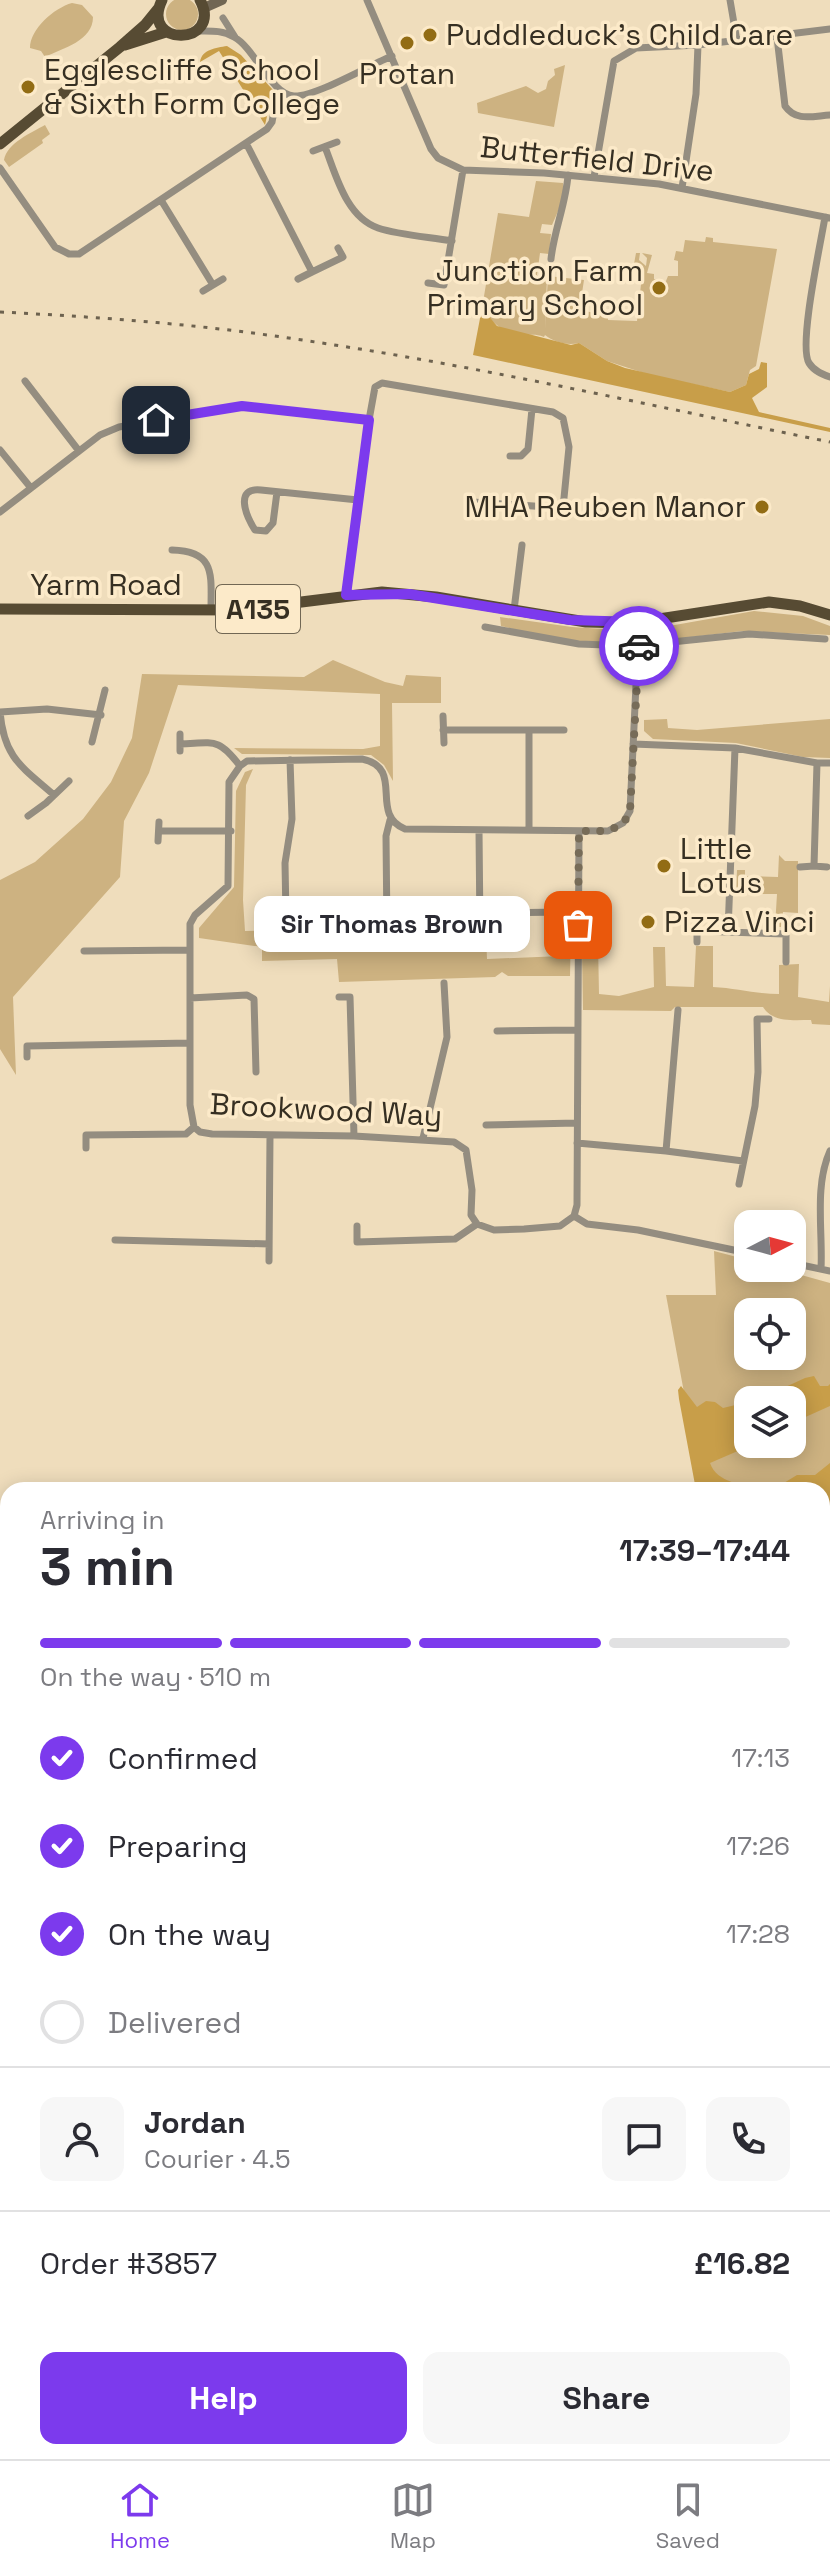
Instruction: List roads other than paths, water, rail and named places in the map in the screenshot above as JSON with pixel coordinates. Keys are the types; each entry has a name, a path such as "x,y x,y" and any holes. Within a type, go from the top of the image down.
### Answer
{"main road":[{"path":"160,2 159,22 166,32"},
{"path":"0,144 145,25 160,2"},
{"path":"120,47 166,32 182,37 197,31 203,8"},
{"name":"Yarm Road","path":"0,609 262,609 346,595 409,594 586,622 639,622 769,602 800,606 830,615"}],"street":[{"path":"218,30 203,8 222,0"},
{"name":"Butterfield Drive","path":"367,0 431,149 438,158 463,170 594,177 682,188 827,217"},
{"path":"730,0 737,41"},
{"path":"223,18 278,89 295,96 392,56"},
{"path":"594,177 614,61 636,48 698,45 830,29"},
{"path":"197,31 218,30 235,37"},
{"path":"777,37 785,106 791,115 830,115"},
{"path":"682,188 696,94 698,45"},
{"path":"0,168 4,182 55,247 69,254 79,254 270,126 278,89"},
{"path":"313,151 337,142"},
{"path":"246,143 312,272"},
{"path":"325,147 345,196 358,214 376,227 452,241"},
{"path":"428,283 444,285 463,170"},
{"path":"551,259 555,230 565,202 568,175"},
{"path":"161,200 213,285"},
{"path":"827,217 809,307 806,356 817,372 830,377"},
{"path":"543,228 555,230"},
{"path":"338,248 343,257"},
{"path":"298,279 352,254"},
{"path":"203,291 223,279"},
{"path":"25,381 79,451"},
{"path":"346,595 375,387 382,383 558,413 564,420 569,443 563,508 473,502"},
{"path":"0,512 114,428 232,406 369,420"},
{"path":"510,456 521,456 528,449 532,409"},
{"path":"0,450 31,488"},
{"path":"277,492 272,525 266,531 255,530 246,507 245,494 253,489 358,500"},
{"path":"514,610 522,545"},
{"path":"172,550 191,551 206,562 212,579 211,610"},
{"path":"86,1148 86,1135 186,1134 194,1127 191,1117 190,924 195,915 228,886 231,831 229,782 240,766 247,761 372,761 381,768 387,781 387,809 393,823 405,829 612,830 627,820 630,811 639,622"},
{"path":"485,627 496,625 579,644 639,647 749,634 825,639"},
{"path":"92,742 105,690"},
{"path":"54,795 26,770 7,746 0,712 47,709 101,715"},
{"path":"443,716 444,743"},
{"path":"443,730 564,730"},
{"path":"529,730 529,830"},
{"path":"180,734 180,747 214,743 225,746 240,766"},
{"path":"633,744 735,748 830,763"},
{"path":"728,932 735,748"},
{"path":"286,917 285,863 292,819 290,760"},
{"path":"814,866 817,763"},
{"path":"28,816 69,781"},
{"path":"158,841 159,822"},
{"path":"387,931 386,836 393,823"},
{"path":"479,830 480,932"},
{"path":"159,831 231,831"},
{"path":"357,1226 357,1242 455,1239 477,1224 494,1230 548,1227 560,1226 574,1216 577,1205 579,831"},
{"path":"800,867 827,867"},
{"path":"565,899 566,925"},
{"path":"480,913 565,912"},
{"path":"697,942 697,931 786,934 786,962"},
{"path":"99,941 99,951"},
{"path":"84,951 189,950"},
{"path":"423,1138 447,1037 444,983"},
{"path":"190,998 252,994 255,1002 251,1055 256,1072"},
{"path":"339,997 350,997 354,1136"},
{"path":"666,1151 678,1010"},
{"path":"739,1184 755,1106 757,1019 769,1019"},
{"path":"666,1021 677,1023"},
{"path":"497,1031 577,1030"},
{"path":"27,1057 27,1046 190,1043"},
{"path":"486,1125 577,1123"},
{"name":"Brookwood Way","path":"194,1127 200,1132 212,1134 423,1138 454,1142 466,1150 472,1190 471,1215 477,1224"},
{"path":"269,1261 270,1135"},
{"path":"577,1143 743,1161"},
{"path":"821,1269 825,1161 830,1151"},
{"path":"574,1216 587,1224 638,1230 734,1250"},
{"path":"125,1240 126,1229"},
{"path":"115,1240 269,1244"},
{"path":"806,1266 830,1271"}],"railway":[{"path":"0,312 185,325 362,349 830,442"}],"place":[{"name":"Puddleduck's Child Care","path":"430,35"},
{"name":"Protan","path":"407,43"},
{"name":"Egglescliffe School & Sixth Form College","path":"28,87"},
{"name":"Junction Farm Primary School","path":"659,288"},
{"name":"MHA Reuben Manor","path":"762,507"},
{"name":"Little Lotus","path":"664,866"},
{"name":"Pizza Vinci","path":"648,922"},
{"name":"Sir Thomas Brown","path":"578,925"}]}
